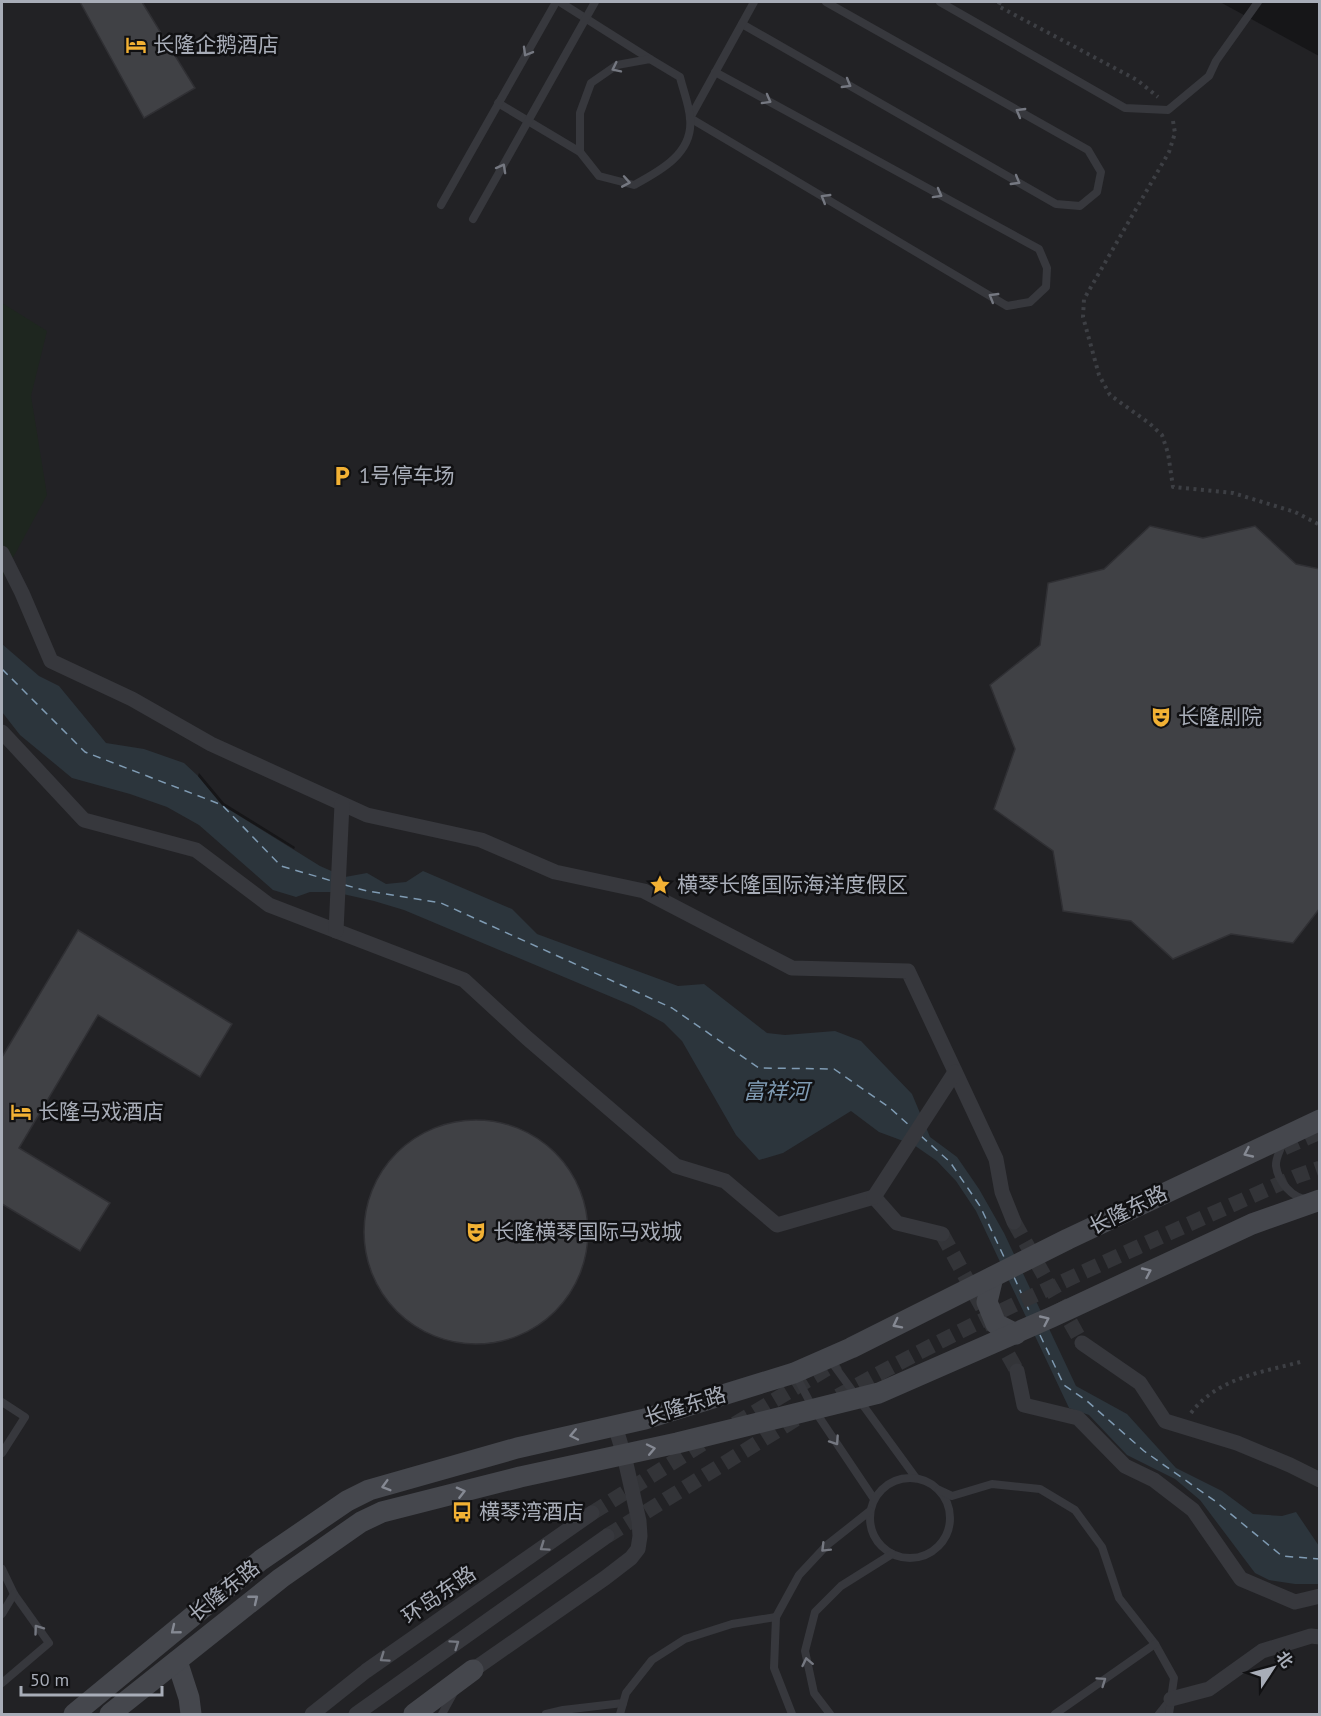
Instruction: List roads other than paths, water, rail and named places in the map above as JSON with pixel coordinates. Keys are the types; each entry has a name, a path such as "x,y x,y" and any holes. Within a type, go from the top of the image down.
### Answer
{"main road":[{"name":"长隆东路","path":"74,1714 261,1560 347,1501 369,1490 517,1448 615,1426 794,1373 1318,1120"},
{"name":"长隆东路","path":"110,1714 281,1578 362,1522 382,1512 520,1477 729,1431 879,1393 1016,1334 1252,1224 1320,1199"},
{"path":"993,1277 987,1302 996,1324 1016,1334"},
{"path":"177,1661 189,1698 191,1714"},
{"path":"414,1714 473,1670"}],"street":[{"path":"2,553 51,661 132,699 211,744 367,815 482,840 555,872 644,891 792,968 908,971 996,1158 1002,1192 1014,1221"},
{"path":"2,732 84,820 196,850 268,904 464,980 536,1046 676,1166 725,1181 777,1225 874,1197 955,1072"},
{"path":"336,931 342,804"},
{"path":"874,1197 897,1223 942,1234"},
{"path":"1082,1343 1140,1383 1165,1421 1237,1443 1320,1480"},
{"path":"1017,1371 1024,1405 1078,1418 1125,1466 1154,1480 1186,1504 1193,1510 1241,1579 1296,1602 1320,1596"},
{"path":"473,1670 631,1558 638,1549 639,1521 615,1426"},
{"name":"环岛东路","path":"312,1714 366,1671 592,1513"},
{"path":"356,1714 607,1536"},
{"path":"1170,1707 1209,1689 1262,1651 1311,1636 1320,1637"}],"lane":[{"path":"441,205 498,103 558,2 680,77 690,118 689,140 664,169 634,185 599,176 580,152 498,103"},
{"path":"473,219 595,2"},
{"path":"690,118 754,2"},
{"path":"742,24 1056,204 1080,206 1097,192 1101,172 1088,150 826,2"},
{"path":"940,2 1125,108 1168,110 1209,76 1216,61 1258,2"},
{"path":"580,152 580,114 591,83 617,65 650,59"},
{"path":"690,118 1007,306 1030,302 1046,287 1047,268 1039,249 716,72"},
{"path":"1318,1120 1283,1142 1276,1165 1284,1187 1303,1199 1320,1199"},
{"path":"829,1358 915,1478"},
{"path":"794,1373 813,1408 874,1499"},
{"path":"2,1402 25,1417 2,1453"},
{"path":"939,1490 947,1502 950,1516 949,1529 942,1542 932,1551 919,1557 905,1558 892,1554 882,1546 874,1536 870,1524 870,1511 881,1489 903,1478 915,1478 928,1482 952,1496 993,1484 1040,1489 1075,1510 1102,1547 1119,1598 1155,1644 1174,1678 1170,1707 1159,1714"},
{"path":"792,1714 774,1668 776,1617 799,1575 827,1545 870,1511"},
{"path":"830,1714 814,1692 805,1650 815,1612 841,1586 892,1554"},
{"path":"2,1569 15,1594 49,1643 2,1683"},
{"path":"2,1614 15,1594"},
{"path":"620,1714 626,1693 652,1660 685,1639 732,1624 776,1617"},
{"path":"1055,1714 1155,1644"},
{"path":"442,1714 455,1691 473,1670"},
{"path":"546,1714 623,1703"},
{"path":"563,1710 574,1714"}],"water":[{"name":"富祥河","path":"2,644 39,676 59,686 106,743 144,749 184,763 222,805 320,866 345,877 367,873 386,884 406,882 423,871 512,909 537,934 678,986 704,984 767,1033 785,1035 835,1031 861,1041 912,1094 930,1137 957,1157 979,1189 1004,1233 1076,1386 1127,1414 1176,1468 1222,1491 1253,1514 1282,1516 1296,1512 1319,1546 1319,1584 1295,1584 1269,1580 1255,1573 1200,1500 1175,1479 1127,1455 1089,1415 1069,1408 976,1211 956,1181 937,1161 914,1145 879,1132 851,1111 783,1153 759,1160 736,1135 682,1041 664,1023 633,1006 404,910 334,892 310,892 296,897 273,890 199,825 167,807 72,778 20,735 2,712"}],"tunnel":[{"path":"1284,1148 1320,1132"},
{"path":"838,1396 1007,1308 1297,1176 1320,1168"},
{"path":"1014,1222 1082,1343"},
{"path":"942,1234 1017,1371"},
{"path":"735,1424 838,1362"},
{"path":"607,1536 796,1419"},
{"path":"592,1513 707,1441"}],"place":[{"name":"长隆企鹅酒店","path":"136,45"},
{"name":"1号停车场","path":"342,476"},
{"name":"长隆剧院","path":"1161,717"},
{"name":"横琴长隆国际海洋度假区","path":"660,885"},
{"name":"长隆马戏酒店","path":"21,1112"},
{"name":"长隆横琴国际马戏城","path":"476,1232"},
{"name":"横琴湾酒店","path":"462,1512"}]}
